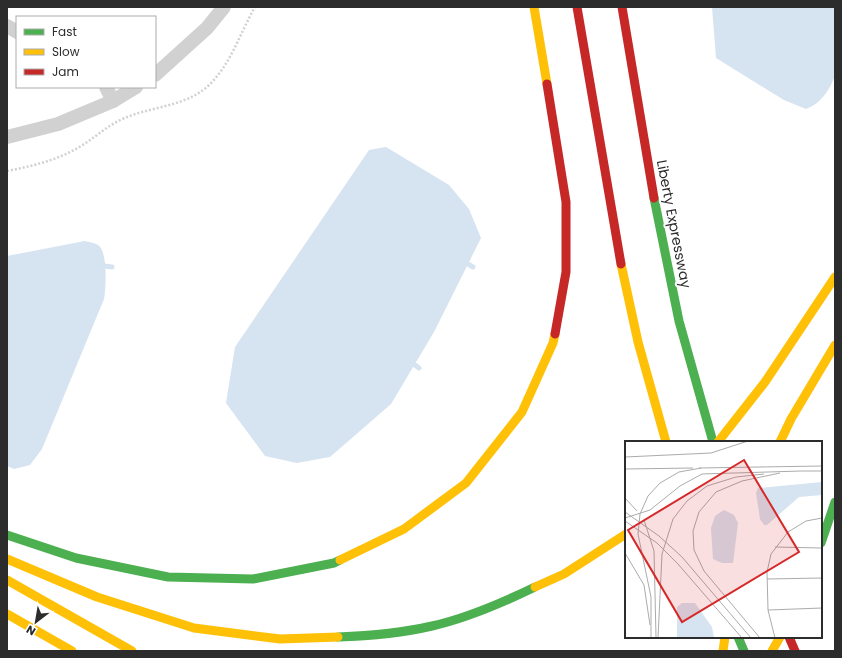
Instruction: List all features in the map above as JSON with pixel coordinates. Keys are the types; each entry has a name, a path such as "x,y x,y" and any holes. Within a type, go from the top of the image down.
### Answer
{"main road":[{"path":"7,535 76,558 168,577 254,579 334,563 404,529 466,483 522,412 554,343 566,272 566,202 534,7"},
{"path":"577,7 621,267 638,342 666,441"},
{"name":"Liberty Expressway","path":"622,7 658,222 679,321 713,441"},
{"path":"719,441 735,422 780,361 835,277"},
{"path":"780,441 791,419 835,345"},
{"path":"822,540 835,502"},
{"path":"7,559 97,597 194,628 280,639 366,636 432,626 498,604 564,574 625,535"},
{"path":"7,580 132,651"},
{"path":"7,614 72,651"},
{"path":"723,651 725,638"},
{"path":"738,638 744,651"},
{"path":"772,651 779,638"},
{"path":"788,638 795,651"}],"street":[{"path":"156,74 207,28 224,7"},
{"path":"7,26 16,31"},
{"path":"106,88 113,101"},
{"path":"7,137 58,124 113,101 134,88"}],"path":[{"path":"7,171 42,164 82,146 120,120 191,97 218,76 255,7"}],"water":[{"path":"712,7 835,7 835,73 827,92 816,104 806,109 784,100 716,58"},
{"path":"386,147 449,185 469,209 481,238 434,332 391,404 330,457 297,463 265,456 226,403 235,347 369,150"},
{"path":"85,241 98,245 103,254 106,279 104,299 42,449 30,465 14,469 7,466 7,256"}],"waterway":[{"path":"468,264 473,267"},
{"path":"104,266 112,267"},
{"path":"415,365 419,368"}],"traffic: fast":[{"path":"654,198 679,321 713,441"},
{"path":"822,540 835,502"},
{"path":"7,535 76,558 168,577 253,579 334,563 340,560"},
{"path":"338,637 397,632 445,623 485,610 535,587"},
{"path":"738,638 744,651"}],"traffic: slow":[{"path":"534,7 547,84"},
{"path":"621,264 638,342 666,441"},
{"path":"719,441 765,382 835,277"},
{"path":"340,560 404,529 466,483 522,412 553,343 555,334"},
{"path":"780,441 791,419 835,345"},
{"path":"535,587 564,574 625,535"},
{"path":"7,559 97,597 194,628 280,639 338,637"},
{"path":"7,580 132,651"},
{"path":"7,614 72,651"},
{"path":"723,651 725,638"},
{"path":"772,651 779,638"}],"traffic: jam":[{"path":"577,7 621,264"},
{"path":"622,7 654,198"},
{"path":"547,84 566,202 566,272 555,334"},
{"path":"789,638 795,651"}]}
